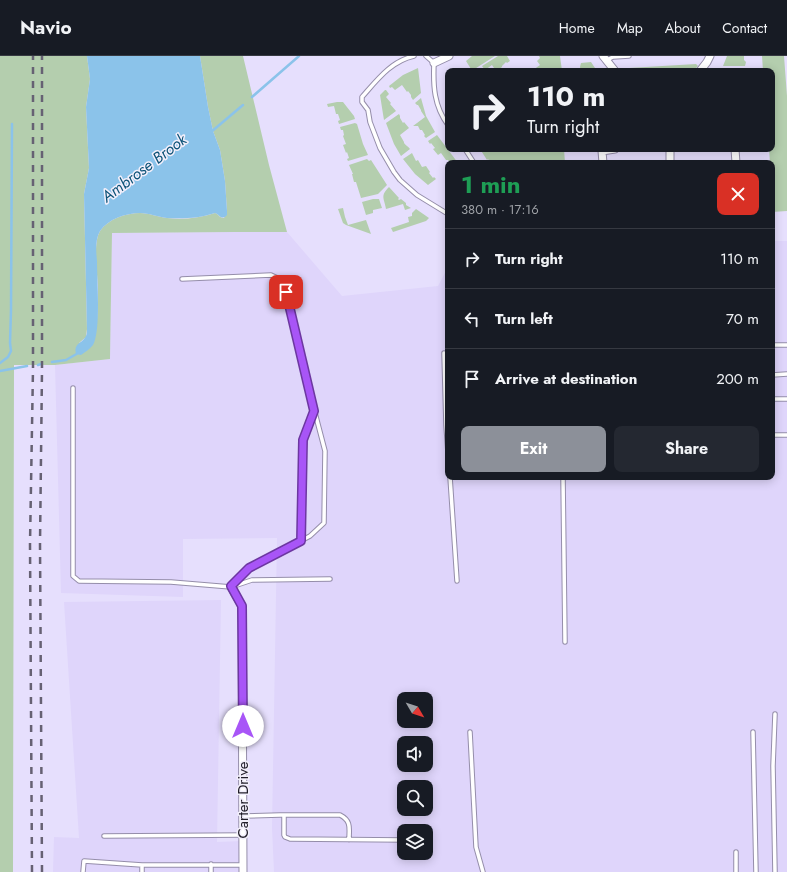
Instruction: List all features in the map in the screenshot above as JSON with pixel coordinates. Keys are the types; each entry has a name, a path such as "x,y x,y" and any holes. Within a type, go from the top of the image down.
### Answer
{"street":[{"path":"434,63 449,56"},
{"path":"702,68 710,56"},
{"path":"605,58 613,68"},
{"name":"Carter Drive","path":"231,586 242,606 243,868"}],"lane":[{"path":"414,56 402,61 383,73 362,97 362,102 368,110 370,122 380,148 400,180 417,196 445,212"},
{"path":"426,56 434,63 433,79 436,101 445,120"},
{"path":"605,58 629,56"},
{"path":"182,279 271,275 284,281 314,411 325,451 324,523 310,536 249,568 231,586"},
{"path":"775,345 787,345"},
{"path":"444,353 445,377"},
{"path":"775,375 787,374"},
{"path":"73,388 73,576 79,581 171,582 231,586 252,580 330,579"},
{"path":"775,399 787,399"},
{"path":"301,541 303,440 314,411"},
{"path":"775,435 787,435"},
{"path":"450,480 457,581"},
{"path":"563,480 565,642"},
{"path":"775,714 773,766 775,872"},
{"path":"470,732 476,847 483,872"},
{"path":"753,732 756,872"},
{"path":"284,815 284,835 287,839 397,840"},
{"path":"243,816 340,815 346,819 350,825 349,840"},
{"path":"104,836 243,835"},
{"path":"736,852 736,872"},
{"path":"83,872 84,861 142,865 211,864 243,868"},
{"path":"211,864 211,872"},
{"path":"142,865 142,872"}],"shaded area":[{"path":"287,232 342,296 438,286 445,273 445,480 775,480 775,241 787,241 787,872 274,872 272,828 277,538 183,539 183,597 61,593 55,365 110,359 112,233"},
{"path":"221,600 217,842 242,841 242,872 53,872 54,837 79,838 64,602"}],"green space":[{"path":"0,56 87,56 90,79 86,107 89,168 84,194 87,329 86,337 79,343 94,340 98,306 96,257 97,243 98,236 103,227 112,220 135,213 185,219 215,213 224,218 227,211 225,181 220,150 213,131 200,56 243,56 269,165 287,232 112,233 110,359 55,365 14,365 13,872 0,872"},
{"path":"472,56 495,56 476,68 470,68 466,61"},
{"path":"498,56 507,56 510,61 507,63 506,62 500,68 494,68 492,65 488,68 484,68 482,66"},
{"path":"539,56 560,56 562,68 536,68 540,65 537,61 540,58"},
{"path":"727,56 744,56 744,60 746,62 745,66 723,66"},
{"path":"762,56 784,56 787,96 787,211 775,212 775,160 770,160 769,152 775,152 775,68 763,68"},
{"path":"591,62 595,68 580,68 581,63"},
{"path":"696,64 698,66 696,68 629,68"},
{"path":"418,68 421,93 413,100 411,95 402,85 395,90 392,87 390,88 389,86 403,75"},
{"path":"385,90 389,94 386,97 396,111 384,120 380,95"},
{"path":"421,98 426,116 435,132 426,138 418,126 413,126 425,117 418,105 415,103"},
{"path":"343,102 355,119 339,124 338,121 340,120 338,114 336,114 334,106 328,107 327,104"},
{"path":"399,114 403,123 404,122 409,128 400,135 404,143 410,149 401,156 394,144 386,123"},
{"path":"355,123 357,124 368,155 348,161 347,159 349,158 343,145 346,144 343,136 343,130 341,130 340,127"},
{"path":"437,135 445,146 445,152 450,152 456,160 446,160 441,153 438,155 433,149 435,148 428,141"},
{"path":"482,152 564,152 565,160 488,159 487,160"},
{"path":"412,153 416,161 418,160 422,167 426,166 430,172 429,173 436,179 428,185 415,174 403,159"},
{"path":"367,159 369,161 371,160 387,185 378,194 361,198 349,165"},
{"path":"389,187 399,198 399,200 401,199 411,208 405,210 403,204 386,209 384,193"},
{"path":"379,199 382,208 373,210 373,213 366,215 362,202"},
{"path":"343,208 348,225 366,220 371,234 346,225 343,223 338,209"},
{"path":"416,209 429,218 426,221 393,232 391,228 409,222 408,217 412,216 412,213"}],"water":[{"path":"87,56 200,56 213,131 220,150 225,181 227,215 222,217 215,213 197,217 173,218 135,213 112,220 103,227 98,234 96,246 98,304 97,328 93,345 81,355 76,354 75,350 86,336 87,331 84,194 89,168 86,107 90,79"}],"waterway":[{"name":"Ambrose Brook","path":"252,97 299,56"},
{"name":"Ambrose Brook","path":"211,132 243,105"},
{"path":"0,363 8,357 11,351 12,124"},
{"name":"Ambrose Brook","path":"52,362 66,360 80,352"},
{"name":"Ambrose Brook","path":"0,371 27,366"}],"railway":[{"path":"32,872 30,544 33,369 33,56"},
{"path":"42,56 42,370 40,544 42,872"}],"route":[{"path":"243,726 242,606 231,586 249,568 301,541 303,440 314,411 286,292"}]}
